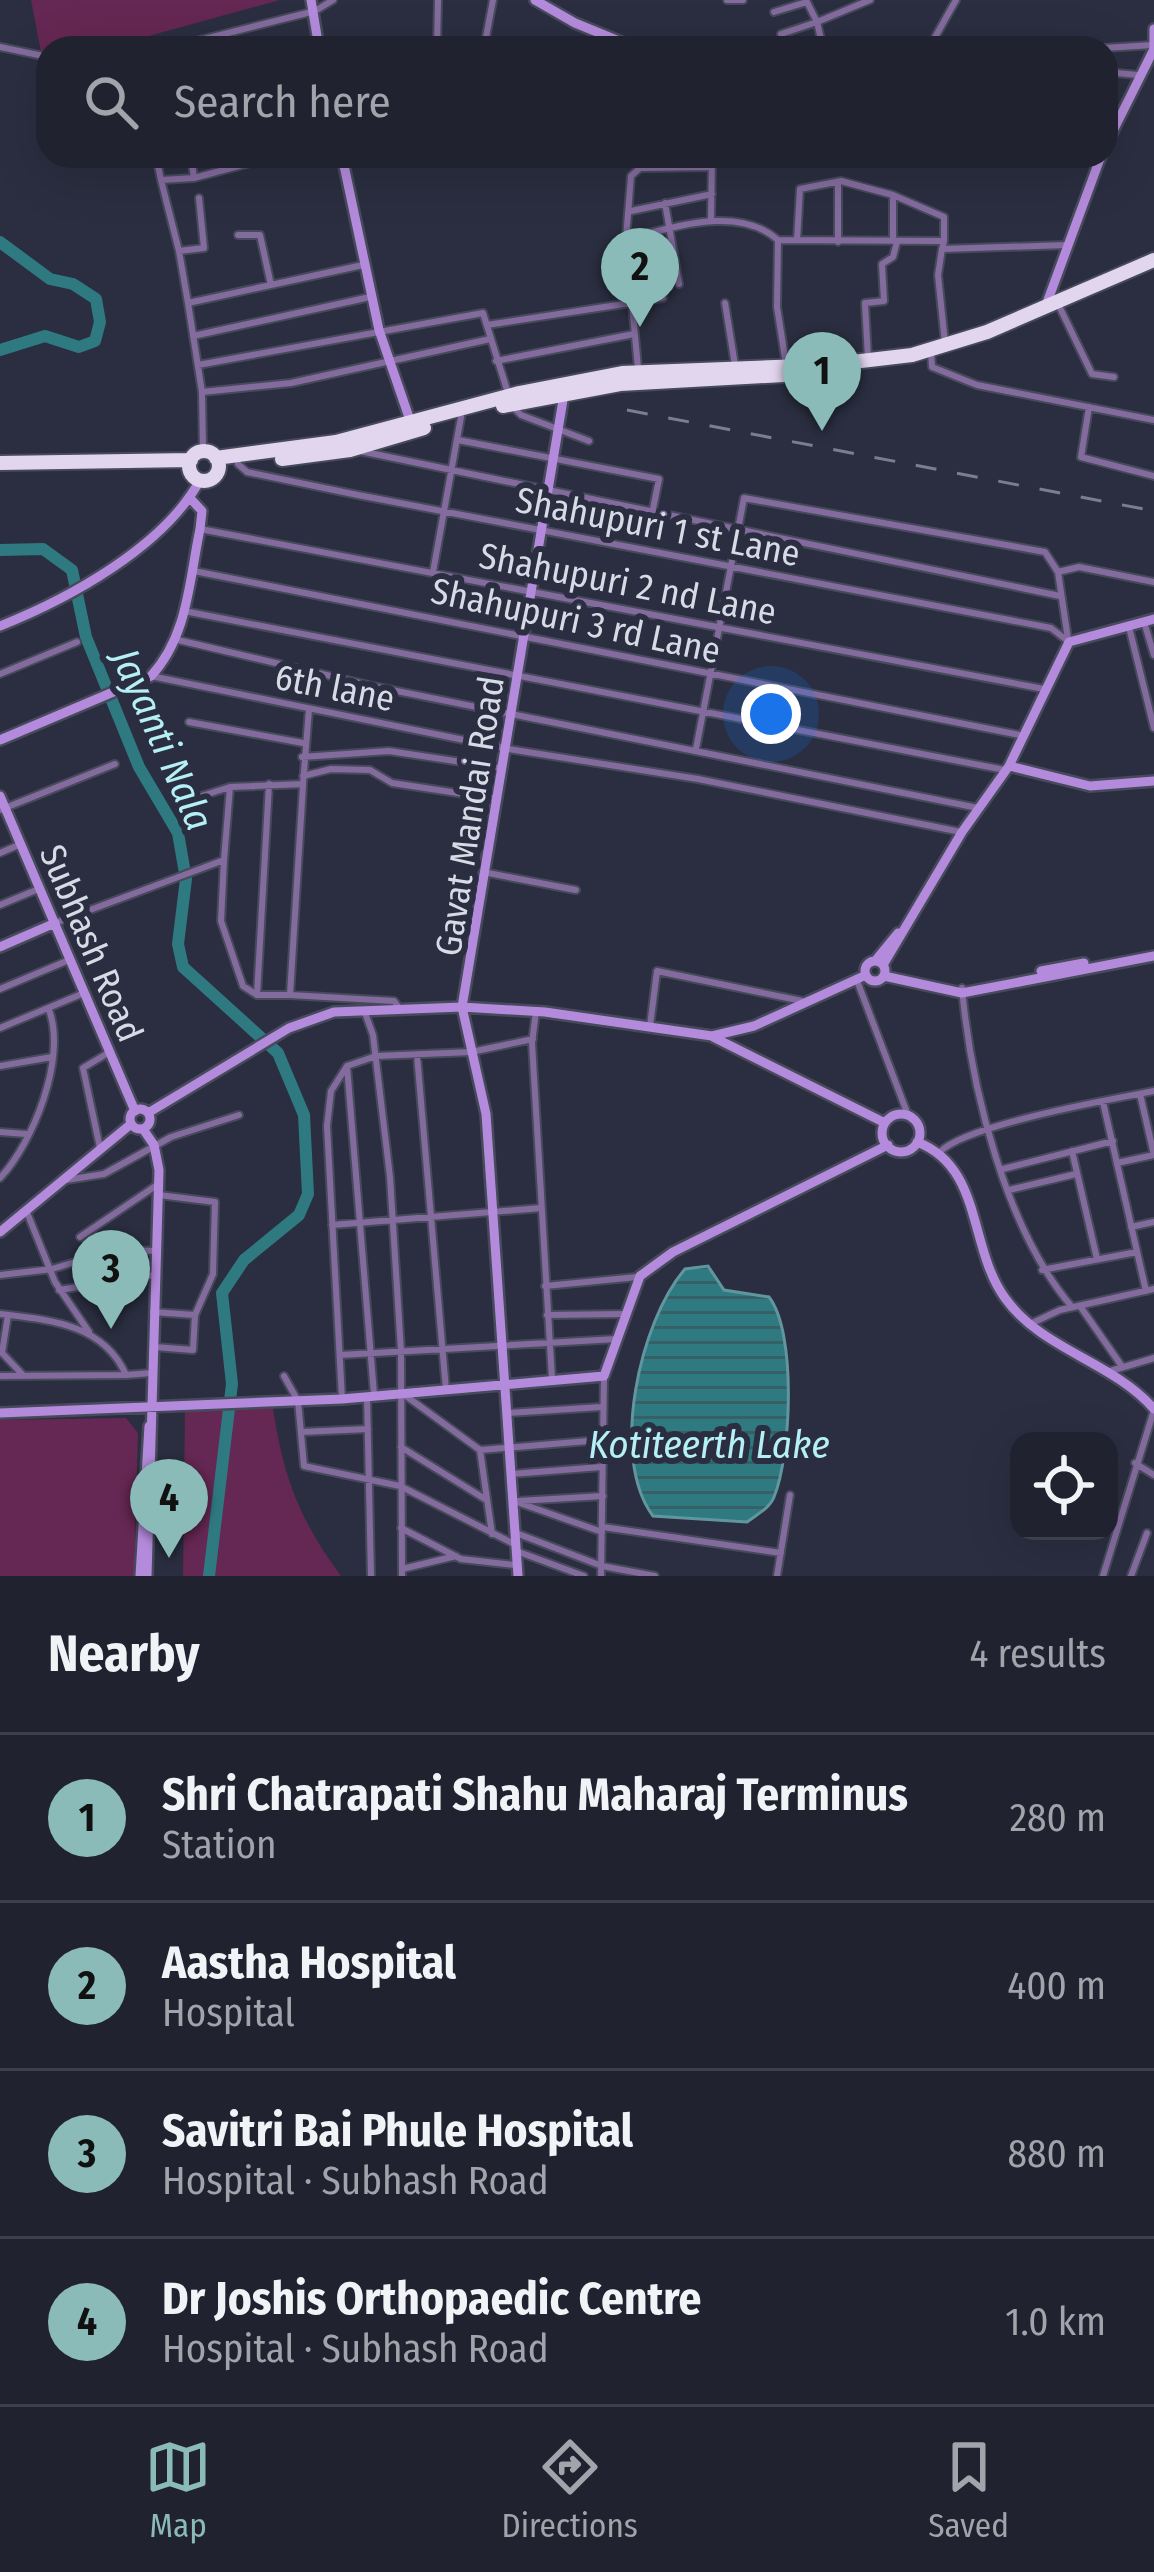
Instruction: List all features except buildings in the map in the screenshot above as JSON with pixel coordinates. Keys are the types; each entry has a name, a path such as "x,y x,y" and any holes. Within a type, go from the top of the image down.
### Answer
{"highway":[{"path":"0,465 238,464 357,448 510,400 638,372 824,374 937,352 1154,264"},
{"path":"206,462 412,427 510,400 786,365 868,362 937,352"},
{"path":"200,480 206,462"}],"street":[{"path":"209,36 333,0"},
{"path":"436,36 438,0"},
{"path":"486,36 493,0"},
{"path":"535,0 611,36"},
{"path":"727,0 743,0"},
{"path":"781,34 817,22 846,4 870,0"},
{"path":"936,36 956,0"},
{"path":"774,12 810,1 821,36"},
{"path":"313,5 317,36"},
{"path":"1118,109 1154,48 1154,29"},
{"path":"0,47 36,54"},
{"path":"1118,48 1154,48"},
{"path":"1118,73 1138,75"},
{"path":"158,168 188,303 202,392 206,462"},
{"path":"193,168 194,178"},
{"path":"345,168 379,331 412,427"},
{"path":"638,372 626,239 634,171 690,168"},
{"path":"711,221 712,168"},
{"path":"1097,168 1068,245 1052,309 1092,374 1114,377"},
{"path":"161,180 194,178 225,169"},
{"path":"838,182 838,242"},
{"path":"796,240 800,189 838,182 893,195 944,217 937,352 932,367 976,385 1154,420"},
{"path":"631,211 712,194"},
{"path":"868,362 865,303 884,301 883,264 893,257 895,242 893,195"},
{"path":"178,250 204,248 199,198"},
{"path":"664,203 679,284"},
{"path":"626,239 711,221 764,227 778,240 1068,245"},
{"path":"238,236 260,235 271,284"},
{"path":"778,240 777,307 786,365"},
{"path":"188,303 367,264"},
{"path":"193,336 373,296"},
{"path":"487,325 663,298"},
{"path":"725,303 735,371"},
{"path":"198,365 483,313 510,400 521,416 589,442"},
{"path":"496,361 634,334"},
{"path":"202,392 291,383 490,339"},
{"path":"532,591 544,493 564,394"},
{"path":"1089,407 1081,457 1154,476"},
{"path":"434,572 461,417"},
{"path":"458,440 659,479 652,514"},
{"path":"357,448 544,493 1060,596"},
{"name":"Shahupuri 1 st Lane","path":"238,464 247,472 444,512 1051,628 1069,642"},
{"path":"0,626 92,584 189,497 200,480"},
{"path":"0,740 152,676 178,640 184,611 202,511 189,497"},
{"path":"696,749 744,498 1045,552 1058,572 1069,642 1008,768 898,933 876,981 861,976"},
{"name":"Shahupuri 2 nd Lane","path":"200,529 718,631 1044,689"},
{"path":"1058,572 1079,567 1154,582"},
{"name":"Shahupuri 3 rd Lane","path":"192,570 1020,735"},
{"name":"Gavat Mandai Road","path":"462,1007 532,591"},
{"path":"184,611 1090,786 1154,782"},
{"path":"1069,642 1149,621 1154,655"},
{"path":"1129,627 1154,728"},
{"path":"178,640 377,687 979,808"},
{"path":"0,674 76,642"},
{"name":"6th lane","path":"152,676 508,749 698,779 962,832"},
{"path":"290,995 302,757 310,709"},
{"path":"189,722 304,743"},
{"path":"302,757 389,751 505,769"},
{"path":"3,809 115,764"},
{"path":"192,799 230,787 269,784 340,768 370,770 399,785 500,800"},
{"path":"257,995 269,784"},
{"path":"230,787 224,860 226,943 243,986 257,995 394,1001 400,1009"},
{"name":"Subhash Road","path":"0,796 134,1111"},
{"path":"0,853 21,844"},
{"path":"0,947 224,860"},
{"path":"488,873 576,890"},
{"path":"0,905 41,888"},
{"path":"143,1576 159,1189 154,1145 137,1126 134,1111 148,1113 289,1028 334,1012 462,1007 536,1011 712,1036 754,1026 861,976 866,965 962,991 1154,953"},
{"path":"0,989 70,959"},
{"path":"649,1029 657,971 805,1002"},
{"path":"545,1286 640,1276 674,1252 888,1145 904,1151 917,1142 919,1128 908,1115 861,976"},
{"path":"962,991 990,1130 1042,1270 1121,1365"},
{"path":"0,1028 84,992"},
{"path":"401,1528 456,1556 518,1570 486,1114 462,1007"},
{"path":"0,1178 27,1134 52,1057 49,1010"},
{"path":"364,1010 376,1056 401,1352 402,1573 456,1556"},
{"path":"536,1011 532,1039 552,1379"},
{"path":"712,1036 885,1123"},
{"path":"342,1399 327,1126 332,1091 347,1066 376,1056 470,1052 532,1039"},
{"path":"101,1149 83,1068 108,1053"},
{"path":"417,1054 446,1390"},
{"path":"0,1066 52,1057"},
{"path":"347,1066 372,1353 370,1576"},
{"path":"940,1152 952,1142 990,1130 1154,1090"},
{"path":"1117,1162 1154,1155 1140,1094"},
{"path":"1028,1326 1037,1317 1150,1290 1103,1102"},
{"path":"0,1232 101,1149 149,1122 148,1113"},
{"path":"66,1180 104,1174 154,1145 239,1115"},
{"path":"885,1123 895,1115 908,1115"},
{"path":"885,1123 888,1145"},
{"path":"0,1132 27,1134"},
{"path":"1003,1169 1113,1141"},
{"path":"917,1142 955,1165 1001,1294 1028,1326 1107,1372 1154,1410 1103,1576"},
{"path":"1072,1151 1097,1259"},
{"path":"1009,1190 1076,1174"},
{"path":"80,1237 159,1189 215,1202 213,1274 195,1315 193,1350 151,1346"},
{"path":"332,1225 541,1208"},
{"path":"26,1210 59,1290 89,1332"},
{"path":"1131,1227 1154,1222"},
{"path":"0,1275 52,1269 115,1250 156,1252"},
{"path":"1042,1270 1137,1252"},
{"path":"59,1290 155,1275"},
{"path":"602,1571 604,1376 640,1276"},
{"path":"153,1312 195,1315"},
{"path":"22,1374 1,1353 4,1314 89,1332 109,1345 126,1375"},
{"path":"547,1315 626,1314"},
{"path":"340,1355 616,1340"},
{"path":"1107,1372 1154,1358"},
{"path":"0,1376 152,1373"},
{"path":"284,1376 298,1401 304,1466 400,1486 492,1534 602,1571 656,1576"},
{"path":"0,1413 342,1399 604,1376"},
{"path":"403,1394 481,1450 600,1440"},
{"path":"508,1413 601,1406"},
{"path":"301,1432 368,1429"},
{"path":"401,1447 485,1499"},
{"path":"481,1450 492,1534"},
{"path":"1136,1462 1154,1475"},
{"path":"511,1474 601,1467"},
{"path":"777,1576 790,1495"},
{"path":"514,1501 603,1496"},
{"path":"514,1501 603,1529 781,1553"},
{"path":"1131,1576 1147,1533"},
{"path":"514,1542 584,1576"}],"shaded area":[{"path":"31,0 280,0 149,36 38,36"},
{"path":"272,1402 294,1494 341,1576 183,1576 185,1407"},
{"path":"126,1418 138,1433 134,1576 0,1576 0,1420"}],"water":[{"name":"Kotiteerth Lake","path":"708,1266 724,1290 769,1297 784,1338 788,1395 780,1478 769,1505 747,1522 653,1516 640,1491 633,1460 636,1390 655,1321 685,1269"}],"waterway":[{"name":"Jayanti Nala","path":"0,242 50,279 73,284 96,299 100,322 95,341 79,347 45,336 0,350"},
{"name":"Jayanti Nala","path":"0,550 43,549 72,570 86,637 139,767 178,833 186,879 178,944 183,967 278,1053 304,1115 308,1194 299,1215 244,1260 222,1293 232,1384 209,1576"}],"railway":[{"path":"627,410 1154,511"}],"place":[{"name":"Aastha Hospital","path":"640,327"},
{"name":"Shri Chatrapati Shahu Maharaj Terminus","path":"822,431"},
{"name":"Savitri Bai Phule Hospital","path":"111,1329"},
{"name":"Dr Joshis Orthopaedic Centre","path":"169,1558"}]}
